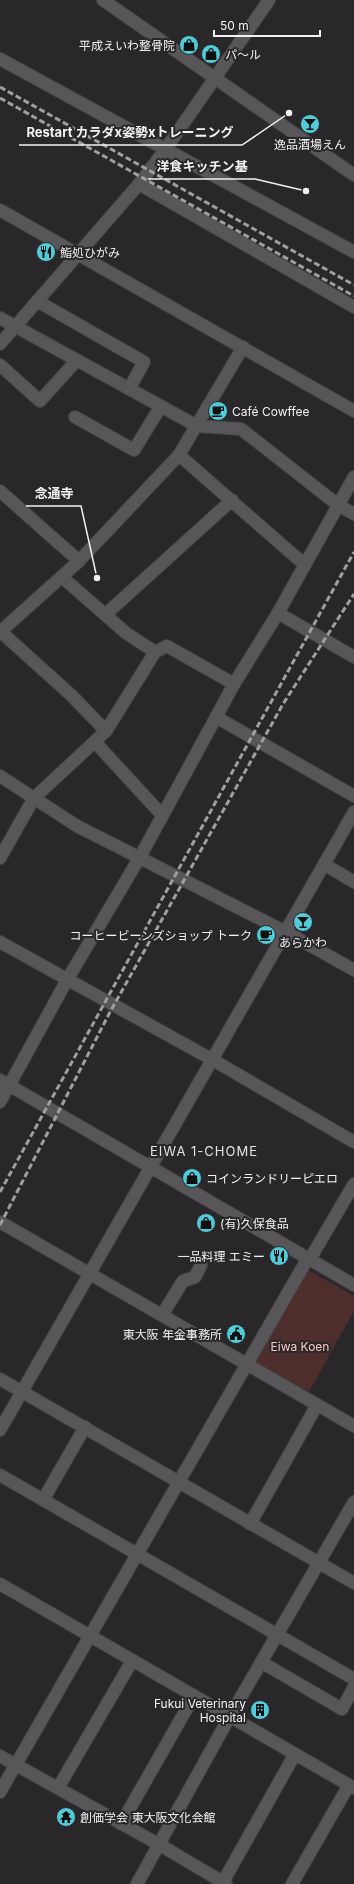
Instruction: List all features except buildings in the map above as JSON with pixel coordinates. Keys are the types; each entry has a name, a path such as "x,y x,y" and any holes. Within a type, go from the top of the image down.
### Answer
{"street":[{"path":"103,0 117,4 215,79 354,175"},
{"path":"0,344 139,184 165,150 269,0"},
{"path":"0,59 354,252"},
{"path":"139,184 354,307"},
{"path":"0,210 354,411"},
{"path":"37,301 144,362 129,389"},
{"path":"0,318 197,426 241,429 338,505 354,514"},
{"path":"106,731 71,695 0,632 79,561 180,455 242,347"},
{"path":"0,365 40,401 77,360"},
{"path":"75,417 134,450 160,406"},
{"path":"180,455 305,565"},
{"path":"0,1102 4,1083 140,857 234,684 278,613 354,477"},
{"path":"0,491 79,561"},
{"path":"106,614 232,500"},
{"path":"62,577 126,633 155,652"},
{"path":"278,613 354,657"},
{"path":"0,858 34,798 106,731 155,652 167,646 234,684"},
{"path":"216,717 354,796"},
{"path":"95,742 162,815"},
{"path":"0,776 77,826 286,932 354,970"},
{"path":"0,1430 354,812"},
{"path":"324,864 354,882"},
{"path":"0,942 213,1060 354,1142"},
{"path":"4,1083 354,1285"},
{"path":"0,1792 178,1481 354,1184"},
{"path":"0,1222 354,1426"},
{"path":"162,1315 182,1281 195,1277 201,1265"},
{"path":"0,1379 354,1583"},
{"path":"250,1524 318,1405"},
{"path":"43,1500 85,1427"},
{"path":"0,1475 354,1679"},
{"path":"137,1884 160,1845 230,1716 354,1502"},
{"path":"0,1584 351,1786 292,1884"},
{"path":"58,1788 132,1660"},
{"path":"261,1662 342,1708 354,1687"},
{"path":"122,1824 194,1696"},
{"path":"0,1756 160,1845 224,1883 295,1754"}],"green space":[{"name":"Eiwa Koen","path":"308,1270 354,1296 354,1311 309,1392 255,1362"}],"railway":[{"path":"0,87 354,285"},
{"path":"0,98 354,296"},
{"path":"0,1192 354,552"},
{"path":"0,1225 110,1012 283,704 354,594"}],"place":[{"name":"平成えいわ整骨院","path":"189,45"},
{"name":"パ〜ル","path":"211,54"},
{"name":"Restart カラダx姿勢xトレーニング","path":"289,113"},
{"name":"逸品酒場えん","path":"310,124"},
{"name":"洋食キッチン基","path":"306,191"},
{"name":"鮨処ひがみ","path":"46,252"},
{"name":"Café Cowffee","path":"218,411"},
{"name":"念通寺","path":"97,578"},
{"name":"あらかわ","path":"303,922"},
{"name":"コーヒービーンズショップ トーク","path":"266,935"},
{"name":"コインランドリーピエロ","path":"192,1178"},
{"name":"(有)久保食品","path":"206,1223"},
{"name":"一品料理 エミー","path":"279,1256"},
{"name":"東大阪 年金事務所","path":"236,1334"},
{"name":"Fukui Veterinary Hospital","path":"260,1710"},
{"name":"創価学会 東大阪文化会館","path":"66,1817"}],"district":[{"name":"EIWA 1-CHOME","path":"204,1151"}]}
